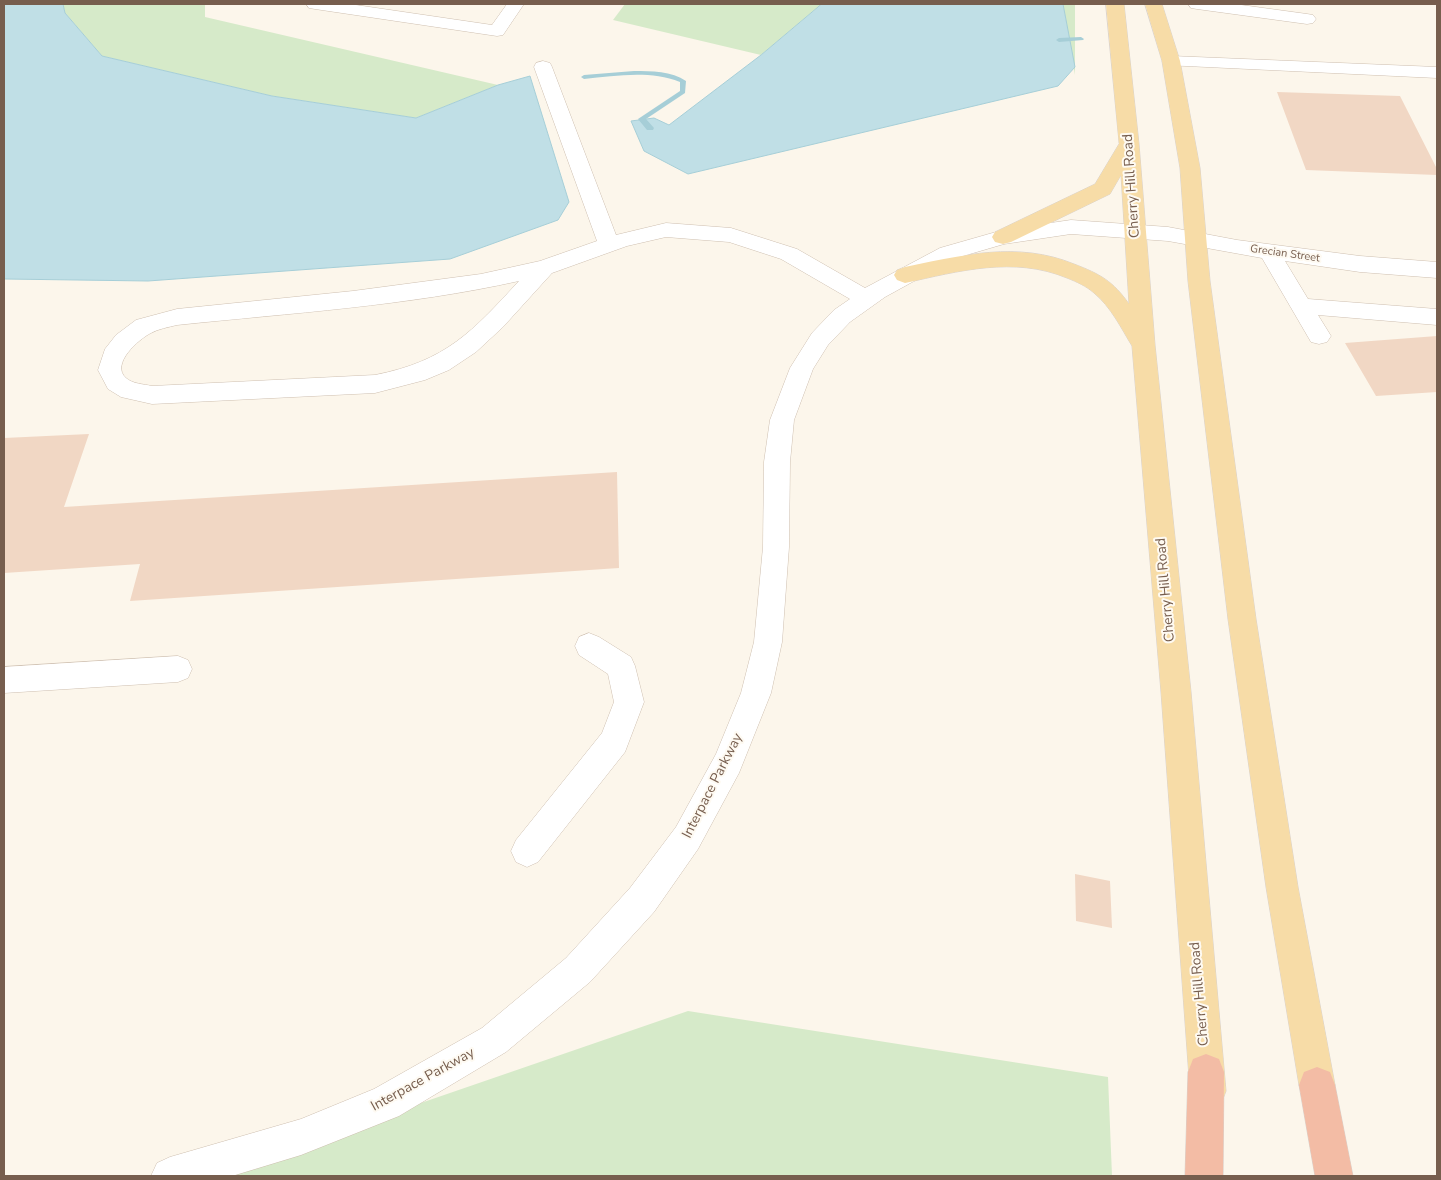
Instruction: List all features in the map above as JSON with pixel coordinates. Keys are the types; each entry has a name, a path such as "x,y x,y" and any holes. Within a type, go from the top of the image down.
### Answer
{"highway":[{"path":"1204,1176 1206,1072"},
{"path":"1317,1085 1334,1176"}],"main road":[{"name":"Cherry Hill Road","path":"1115,4 1130,144 1143,345 1177,702 1206,1072 1218,1176"},
{"path":"1153,4 1171,61 1190,168 1195,240 1245,641 1282,887 1317,1085"},
{"path":"1003,237 1104,189 1130,144"},
{"path":"905,275 1002,257 1036,259 1062,265 1097,283 1120,309 1143,345"}],"street":[{"path":"315,4 496,31 515,4"},
{"path":"1197,4 1307,19"},
{"path":"1171,61 1437,73"},
{"path":"543,67 608,245"},
{"name":"Interpace Parkway","path":"170,1176 301,1137 386,1103 494,1040 578,970 642,900 687,838 728,763 756,694 768,642 776,547 777,462 782,420 796,379 820,339 842,316 905,275 948,253 1003,237 1071,227 1135,231"},
{"path":"544,268 470,346 442,364 403,378 375,384 152,395 130,391 116,383 110,370 113,355 124,341 144,326 177,318 424,291 481,282 544,268 608,245 666,230 731,235 789,254 867,299"},
{"name":"Grecian Street","path":"1135,231 1168,234 1270,252 1360,264 1437,270"},
{"path":"1270,252 1319,336"},
{"path":"1301,306 1437,317"},
{"path":"526,851 614,742 629,702 621,666 589,646"},
{"path":"4,682 178,669"}],"green space":[{"path":"63,4 205,4 205,17 498,85 416,118 272,96 102,56 65,13"},
{"path":"625,4 822,4 761,55 613,20"},
{"path":"1063,4 1075,4 1075,75"},
{"path":"688,1011 1108,1077 1112,1176 209,1176"}],"water":[{"path":"4,4 63,4 65,13 102,56 272,96 416,118 498,85 530,76 569,202 558,220 450,259 148,281 4,279"},
{"path":"822,4 1063,4 1075,67 1058,86 688,174 644,151 631,121 654,118 669,125 761,55"}],"building":[{"path":"1277,92 1400,96 1437,169 1437,175 1306,170"},
{"path":"1437,336 1437,392 1376,396 1345,343"},
{"path":"89,434 64,507 617,472 619,568 130,601 140,564 4,573 4,438"},
{"path":"1075,874 1110,881 1112,928 1076,921"}],"waterway":[{"path":"1059,40 1081,39"},
{"path":"584,77 621,73 647,73 672,76 683,81 683,92 642,119 650,128"}]}
